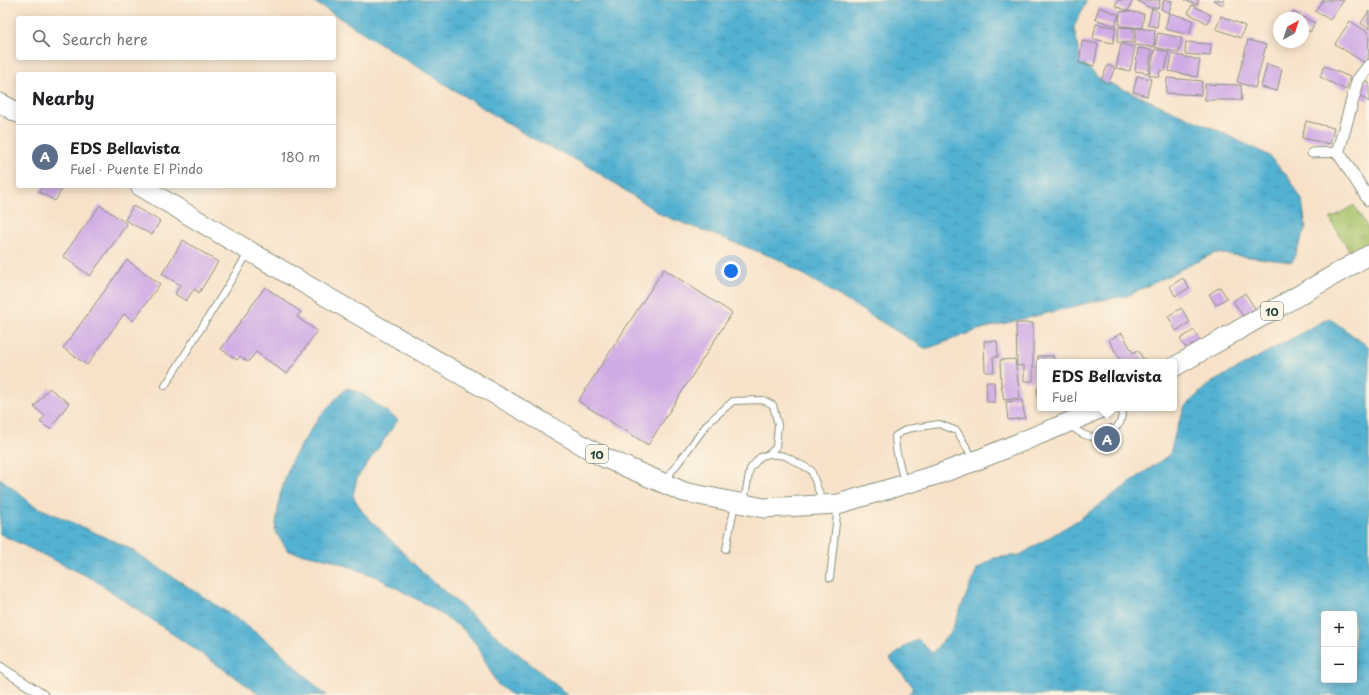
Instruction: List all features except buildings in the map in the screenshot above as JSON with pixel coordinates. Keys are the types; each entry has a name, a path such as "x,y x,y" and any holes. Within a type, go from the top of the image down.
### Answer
{"main road":[{"path":"0,103 16,112"},
{"name":"10","path":"143,188 603,457 684,492 764,508 831,504 904,484 975,461 1094,411"},
{"name":"10","path":"1177,365 1369,255"}],"street":[{"path":"1369,66 1358,80 1338,152 1369,200"},
{"path":"1312,153 1338,152"},
{"path":"0,667 43,695"}],"lane":[{"path":"165,386 250,251"},
{"path":"663,483 708,423 733,401 763,400 773,405 778,425 776,446 770,454"},
{"path":"1114,430 1120,423 1123,411"},
{"path":"1068,423 1080,433 1088,437 1095,437"},
{"path":"904,484 896,449 895,436 907,429 938,424 957,431 975,461"},
{"path":"726,549 750,469 760,457 770,454 785,456 811,470 831,504 830,578"}],"green space":[{"path":"1354,205 1369,230 1369,245 1352,256 1330,219"}],"water":[{"path":"311,0 1087,0 1074,27 1080,60 1100,79 1219,131 1268,155 1290,179 1302,200 1306,228 1292,262 1215,253 1127,296 1096,301 978,330 926,349 778,259 662,215 588,166 526,135"},
{"path":"1329,318 1369,347 1369,695 907,695 914,688 890,659 907,645 918,639 932,653 951,632 977,569 994,558 1020,555 1078,520 1170,454 1176,430 1185,406 1209,384"},
{"path":"348,388 362,394 398,420 357,478 353,496 362,511 422,572 568,695 512,695 497,684 477,645 463,629 429,606 375,576 329,559 288,551 275,531 280,495 291,461 319,417 342,392"},
{"path":"0,478 33,505 127,547 236,618 275,647 323,693 327,695 261,695 93,579 0,534"}],"place":[{"name":"EDS Bellavista","path":"1107,439"}]}
